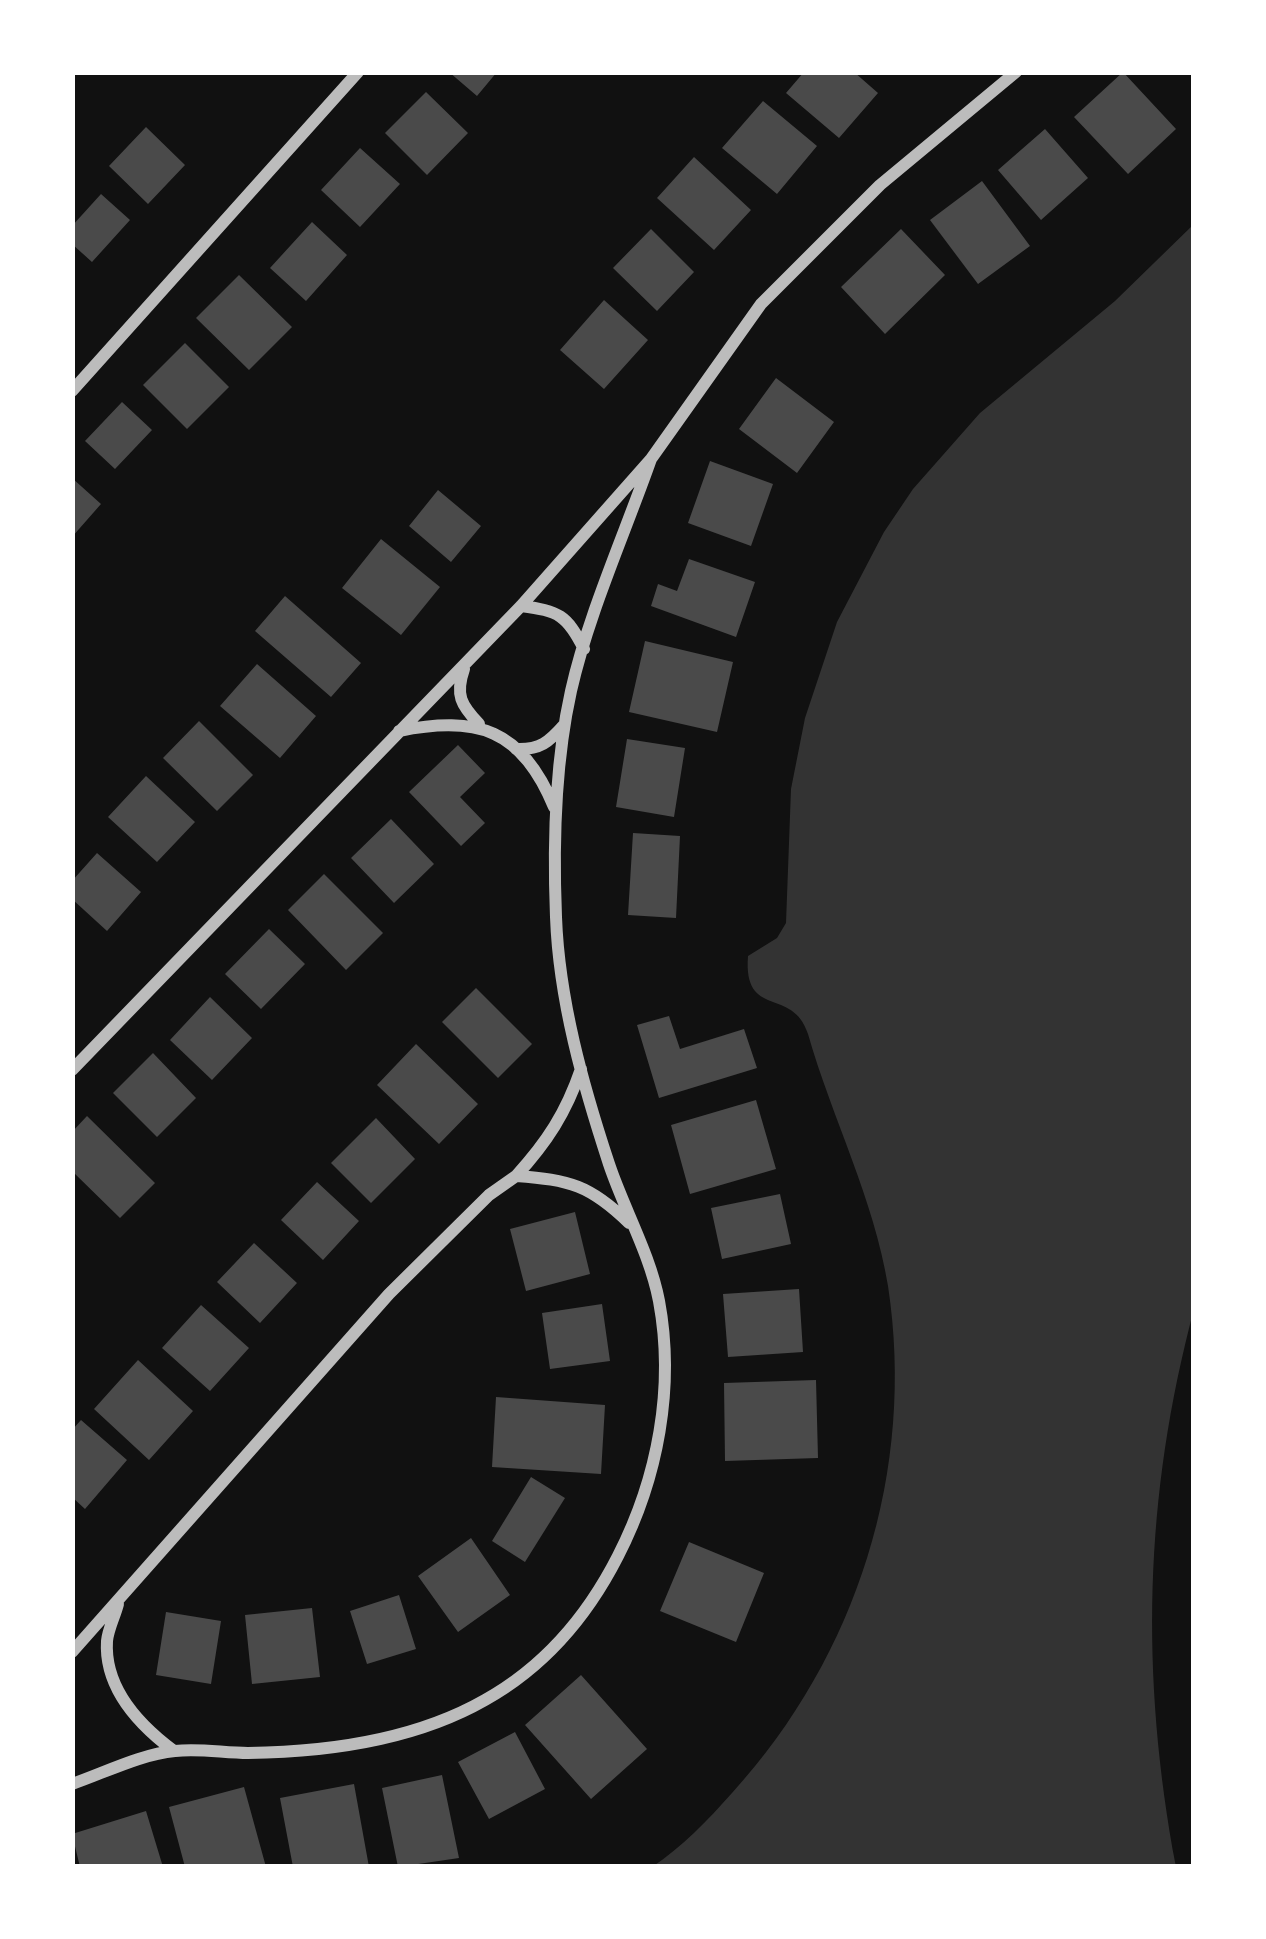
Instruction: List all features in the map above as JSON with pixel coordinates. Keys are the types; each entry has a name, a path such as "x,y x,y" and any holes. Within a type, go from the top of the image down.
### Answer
{"street":[{"path":"72,391 358,72"},
{"path":"72,1070 521,606 651,459 761,304 880,185 1016,72"},
{"path":"72,1784 174,1750 249,1753 333,1748 399,1733 485,1701 558,1644 601,1591 642,1508 655,1462 665,1378 664,1341 658,1296 609,1164 565,999 556,919 556,812 571,689 651,459"},
{"path":"521,606 553,610 572,624 584,649"},
{"path":"466,662 458,688 461,705 541,774 556,812"},
{"path":"515,748 534,750 549,743 566,723"},
{"path":"398,731 434,724 480,726"},
{"path":"72,1652 388,1294 489,1195 516,1176 550,1138 569,1104 581,1068"},
{"path":"516,1176 579,1184 602,1197 633,1227"},
{"path":"120,1597 107,1641 112,1678 144,1728 174,1750"}],"shaded area":[{"path":"1194,224 1194,1309 1165,1448 1153,1586 1157,1725 1176,1867 652,1867 732,1793 776,1739 813,1682 844,1621 867,1557 884,1491 893,1424 888,1286 863,1190 801,1019 761,996 749,976 748,956 777,938 786,923 791,789 805,718 837,622 884,532 913,489 980,413 1115,301"}],"building":[{"path":"449,72 497,72 477,96"},
{"path":"804,72 854,72 878,93 839,138 786,93"},
{"path":"1123,72 1176,129 1128,174 1074,117"},
{"path":"426,92 468,133 427,175 385,133"},
{"path":"763,101 817,146 777,194 722,148"},
{"path":"146,127 185,165 148,204 109,166"},
{"path":"1045,129 1088,178 1041,220 998,170"},
{"path":"360,148 400,184 360,227 321,190"},
{"path":"694,157 751,210 714,250 657,198"},
{"path":"982,181 1030,246 978,284 930,220"},
{"path":"101,194 130,220 92,262 72,244 72,226"},
{"path":"312,222 347,255 306,301 270,268"},
{"path":"651,229 694,272 657,311 613,268"},
{"path":"901,229 945,275 885,334 841,287"},
{"path":"239,275 292,327 249,370 196,318"},
{"path":"604,300 648,340 604,389 560,350"},
{"path":"185,343 229,387 187,429 143,385"},
{"path":"776,378 834,422 797,473 739,429"},
{"path":"122,402 152,430 115,469 85,441"},
{"path":"710,461 773,484 751,546 688,523"},
{"path":"72,478 101,504 72,537"},
{"path":"438,490 481,526 451,562 409,526"},
{"path":"381,539 440,587 401,635 342,588"},
{"path":"689,559 755,582 736,637 651,606 658,584 677,591"},
{"path":"285,596 361,663 331,697 255,631"},
{"path":"645,641 733,662 717,732 629,712"},
{"path":"257,664 316,716 280,758 220,706"},
{"path":"199,721 253,775 217,811 163,758"},
{"path":"627,739 685,748 674,817 616,807"},
{"path":"458,745 485,773 460,797 485,823 461,846 409,792"},
{"path":"146,776 195,822 157,862 108,817"},
{"path":"391,819 434,864 394,903 351,858"},
{"path":"633,833 680,836 676,918 628,915"},
{"path":"97,853 141,892 107,931 72,899 72,881"},
{"path":"324,874 383,933 346,970 288,910"},
{"path":"269,929 305,964 261,1009 225,974"},
{"path":"476,988 532,1044 498,1078 442,1022"},
{"path":"210,997 252,1038 212,1080 170,1040"},
{"path":"669,1016 680,1049 744,1029 757,1068 659,1098 637,1025"},
{"path":"416,1044 478,1104 439,1144 377,1085"},
{"path":"153,1053 196,1098 157,1137 113,1093"},
{"path":"756,1100 776,1169 690,1194 671,1125"},
{"path":"87,1116 155,1183 120,1218 72,1171 72,1132"},
{"path":"376,1118 415,1159 371,1203 331,1163"},
{"path":"317,1182 359,1221 323,1260 281,1220"},
{"path":"780,1194 791,1244 722,1259 711,1208"},
{"path":"575,1212 590,1274 526,1291 510,1229"},
{"path":"254,1243 297,1283 260,1323 217,1282"},
{"path":"799,1289 803,1352 728,1357 723,1294"},
{"path":"602,1304 610,1361 550,1369 542,1313"},
{"path":"201,1305 249,1348 210,1391 162,1348"},
{"path":"138,1360 193,1411 149,1460 94,1409"},
{"path":"816,1380 818,1458 725,1461 724,1383"},
{"path":"496,1397 605,1405 601,1474 492,1467"},
{"path":"81,1420 127,1460 85,1509 72,1497 72,1430"},
{"path":"531,1477 565,1498 525,1562 492,1541"},
{"path":"471,1538 510,1595 458,1632 418,1576"},
{"path":"689,1542 764,1573 736,1642 660,1611"},
{"path":"399,1595 416,1649 367,1664 350,1611"},
{"path":"312,1608 320,1677 252,1684 245,1615"},
{"path":"166,1612 221,1621 211,1684 156,1675"},
{"path":"581,1675 647,1749 591,1799 525,1725"},
{"path":"515,1732 545,1789 489,1819 458,1762"},
{"path":"442,1775 459,1858 398,1867 382,1788"},
{"path":"354,1784 369,1867 293,1867 280,1798"},
{"path":"244,1787 266,1867 185,1867 169,1807"},
{"path":"146,1811 163,1867 80,1867 72,1834"}]}
